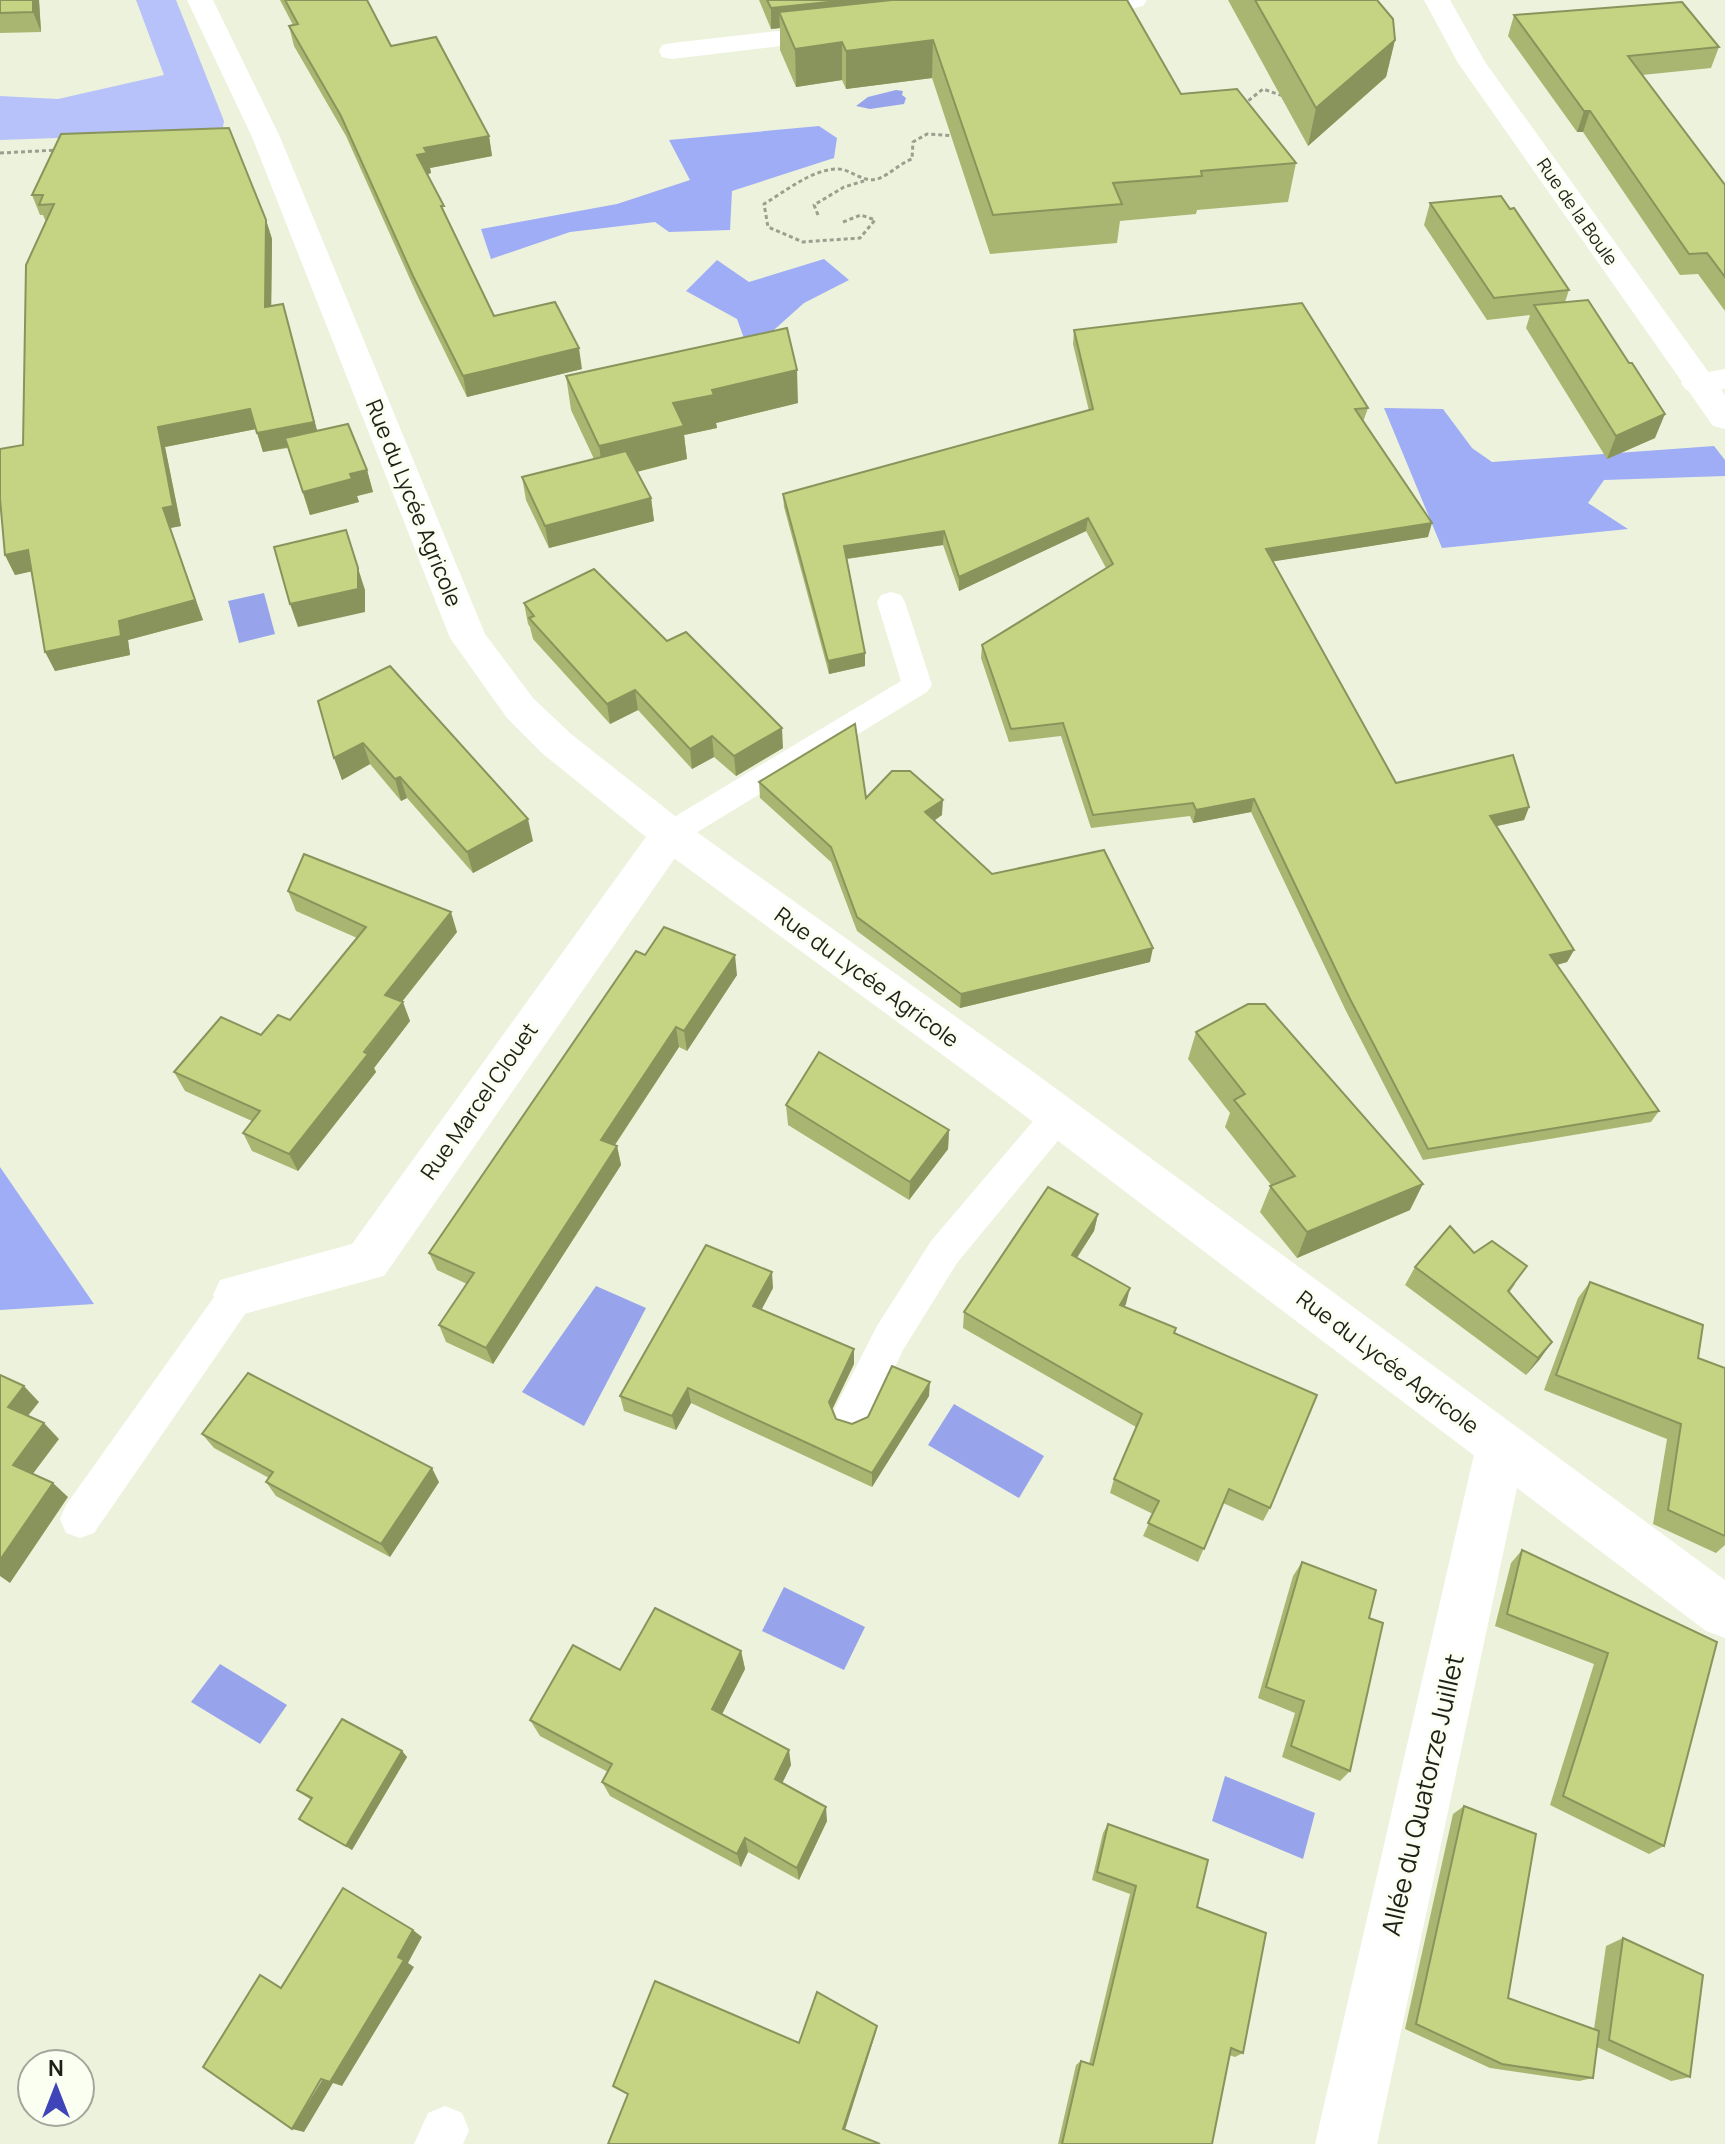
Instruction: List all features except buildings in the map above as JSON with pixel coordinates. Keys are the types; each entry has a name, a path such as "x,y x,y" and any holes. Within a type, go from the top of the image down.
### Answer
{"street":[{"name":"Rue du Lycée Agricole","path":"200,0 266,137 468,638 520,708 557,744 670,834 1058,1116 1725,1612"},
{"path":"1041,10 1134,0"},
{"name":"Rue de la Boule","path":"1437,0 1472,63 1711,381 1725,419"},
{"path":"672,51 872,29"},
{"name":"Rue Marcel Clouet","path":"237,1295 367,1261 670,834"},
{"name":"Allée du Quatorze Juillet","path":"1346,2144 1501,1446"}],"lane":[{"path":"670,834 917,685 891,602"},
{"path":"851,1417 890,1338 944,1252 1058,1116"},
{"path":"80,1519 237,1295"}],"path":[{"path":"1239,108 1263,89 1298,101"},
{"path":"818,215 814,205 844,187 879,179 895,166 912,159 913,142 927,134 964,137"},
{"path":"0,153 59,150"},
{"path":"843,222 861,215 875,220 860,238 803,242 768,227 764,204 783,190 815,174 840,169 865,180"}],"shaded area":[{"path":"136,0 176,0 224,121 223,127 197,133 0,140 0,96 58,99 164,75"},
{"path":"903,91 902,95 906,98 904,104 870,109 856,106 868,97"},
{"path":"819,126 837,138 834,158 732,191 730,230 669,232 655,222 570,232 491,259 481,229 617,204 690,180 669,140"},
{"path":"824,259 849,280 804,303 766,337 745,341 737,319 686,291 717,260 749,282"},
{"path":"1384,408 1443,409 1472,448 1492,462 1714,446 1725,460 1725,476 1604,480 1588,503 1628,529 1442,548"},
{"path":"264,593 275,634 239,643 228,601"},
{"path":"0,1167 94,1304 0,1310"},
{"path":"596,1286 646,1308 584,1426 522,1392"},
{"path":"954,1404 1044,1456 1019,1498 928,1445"},
{"path":"784,1587 865,1627 844,1670 762,1631"},
{"path":"220,1664 287,1705 260,1744 191,1702"},
{"path":"1225,1776 1315,1813 1303,1859 1212,1821"}]}
